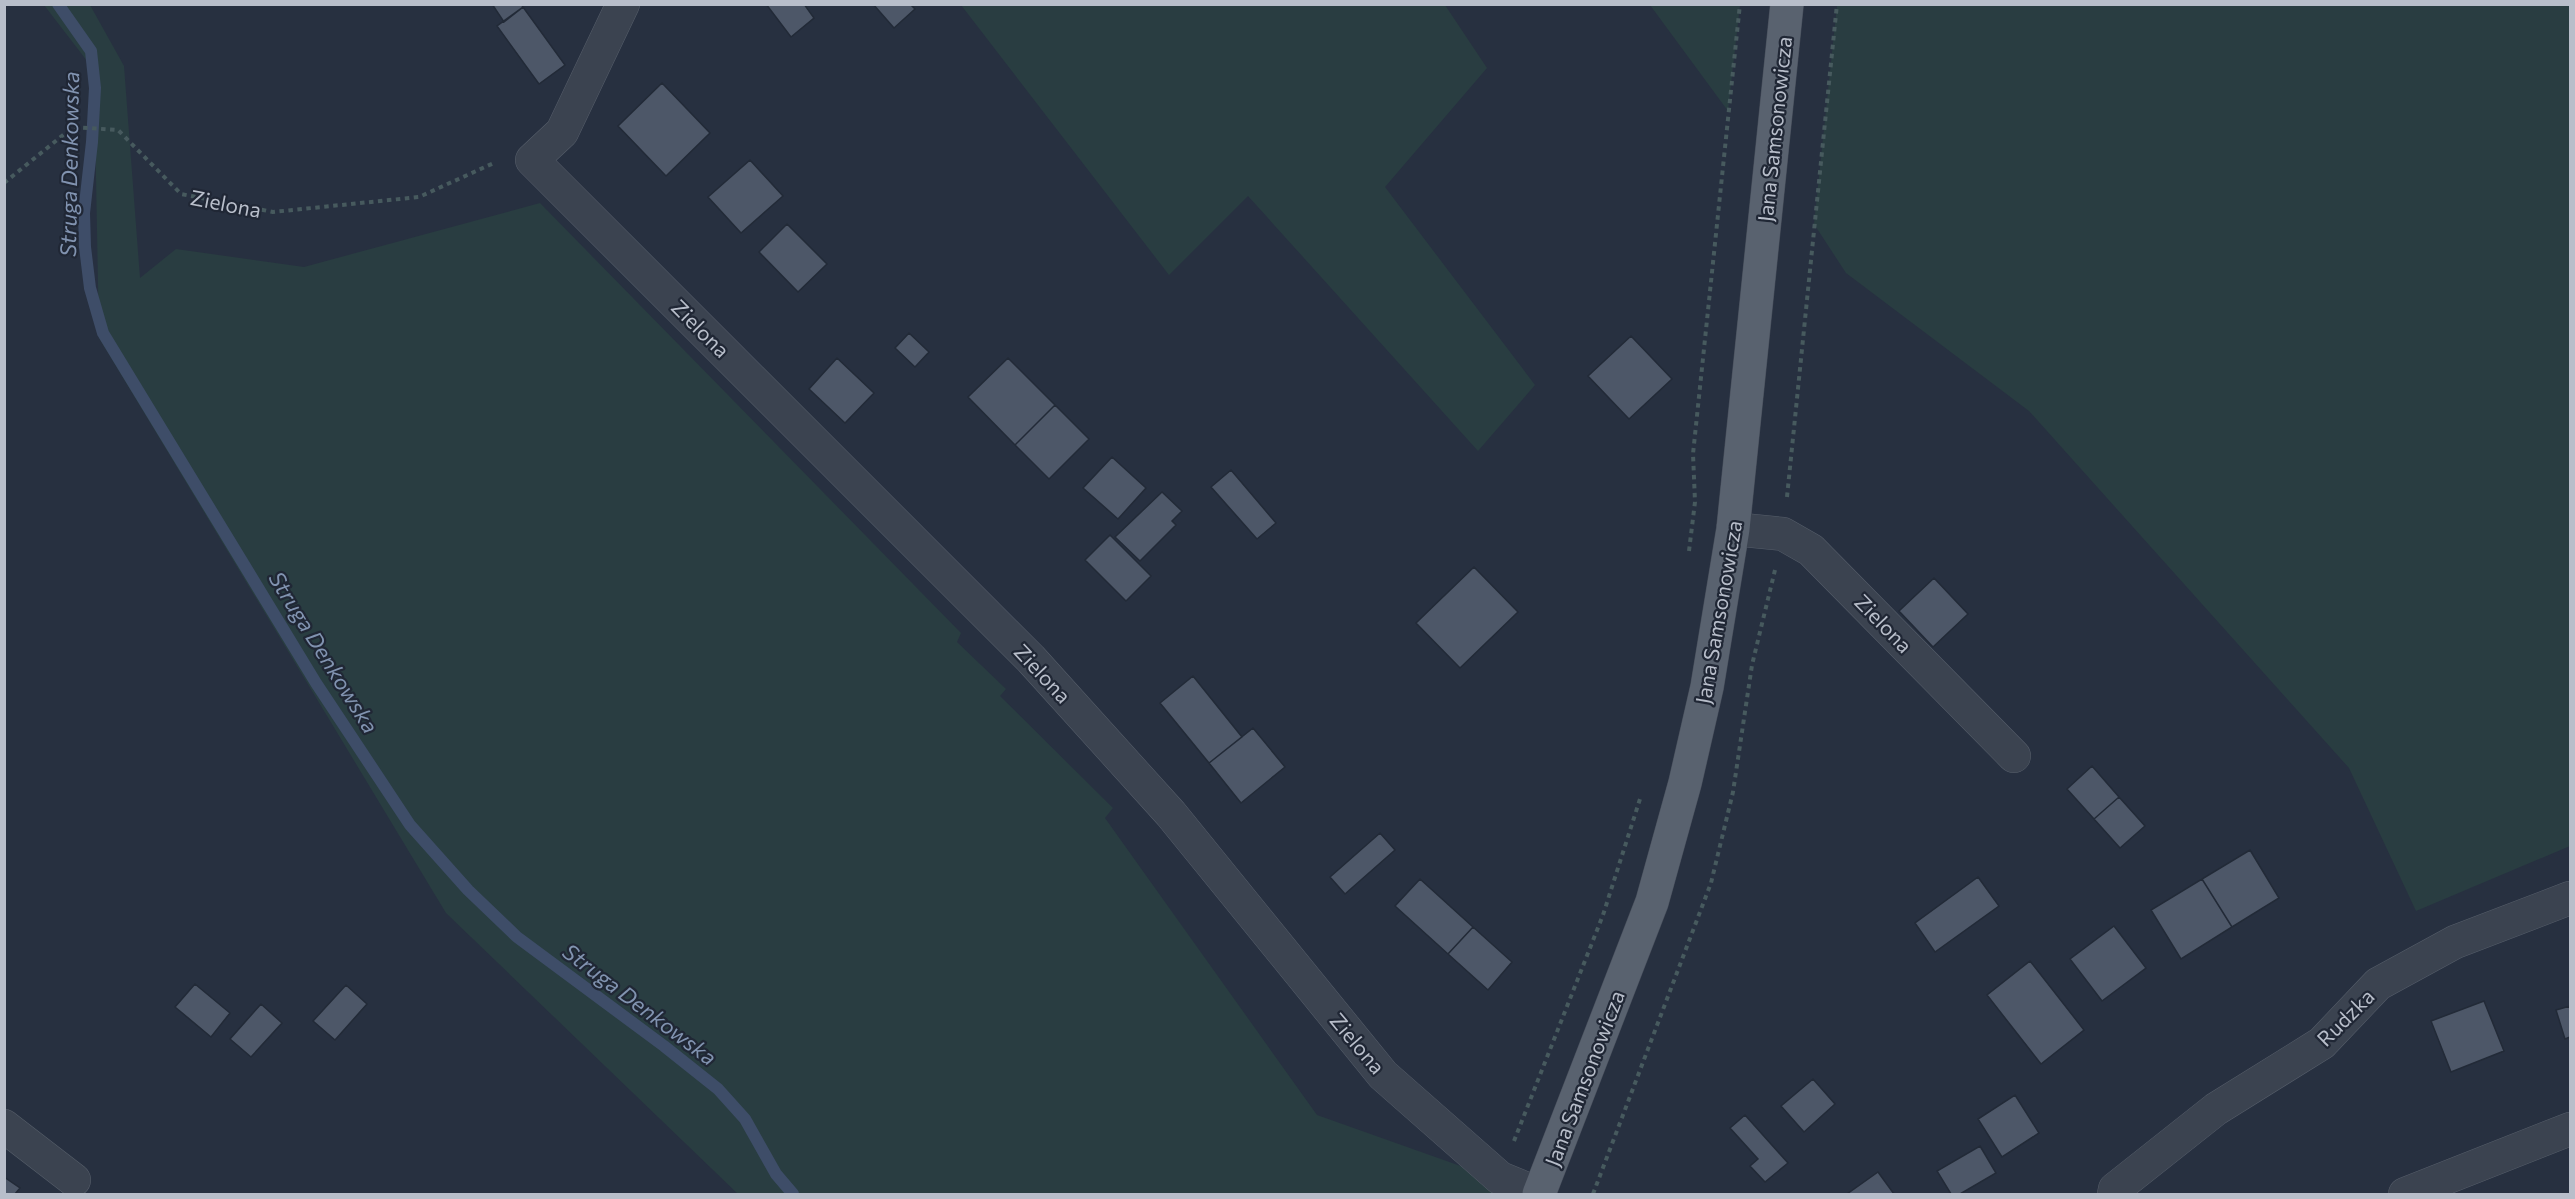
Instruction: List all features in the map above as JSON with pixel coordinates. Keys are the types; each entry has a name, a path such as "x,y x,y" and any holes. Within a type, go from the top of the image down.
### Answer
{"main road":[{"name":"Jana Samsonowicza","path":"1539,1194 1652,903 1685,783 1707,687 1733,529 1786,4"}],"street":[{"path":"532,160 562,132 624,4"},
{"name":"Zielona","path":"532,160 1031,659 1171,813 1383,1075 1500,1178 1539,1194"},
{"name":"Zielona","path":"1733,529 1784,534 1811,550 2014,756"},
{"name":"Rudzka","path":"2114,1194 2115,1189 2216,1109 2322,1043 2378,984 2455,942 2571,898"},
{"path":"4,1126 74,1180"},
{"path":"2405,1194 2571,1129"}],"path":[{"path":"1689,556 1695,502 1693,454 1740,4"},
{"name":"Zielona","path":"4,183 73,127 118,130 181,194 273,212 419,197 498,162 532,160"},
{"path":"1500,1178 1602,915 1642,792"}],"green space":[{"path":"44,5 90,5 124,66 140,278 176,249 304,267 540,203 961,633 957,642 1006,689 1000,696 1113,808 1105,818 1317,1115 1539,1194 738,1194 446,913 99,338 94,70"},
{"path":"961,5 1445,5 1487,68 1385,187 1535,385 1478,451 1248,196 1169,275"},
{"path":"1650,5 1740,5 1728,111"},
{"path":"1837,5 2570,5 2570,846 2416,911 2349,768 2029,411 1846,273 1814,224"}],"building":[{"path":"492,4 521,4 523,7 504,22"},
{"path":"766,4 804,4 814,18 791,37"},
{"path":"873,4 910,4 915,9 894,28"},
{"path":"523,7 565,65 539,84 497,26"},
{"path":"662,83 710,133 666,176 618,126"},
{"path":"750,160 783,196 741,233 708,197"},
{"path":"787,224 827,264 798,292 759,252"},
{"path":"909,333 929,352 915,367 895,348"},
{"path":"1631,336 1672,379 1629,419 1588,376"},
{"path":"837,358 874,393 845,423 809,389"},
{"path":"1008,358 1055,405 1015,445 968,397"},
{"path":"1055,405 1089,439 1049,479 1015,445"},
{"path":"1112,457 1146,488 1118,519 1083,488"},
{"path":"1231,470 1276,523 1257,539 1211,487"},
{"path":"1162,492 1182,511 1172,521 1176,525 1140,561 1115,537"},
{"path":"1110,535 1151,576 1126,601 1085,560"},
{"path":"1474,567 1518,612 1460,668 1416,623"},
{"path":"1934,578 1968,614 1933,647 1899,611"},
{"path":"1193,676 1242,737 1209,763 1160,703"},
{"path":"1253,728 1285,767 1241,803 1209,763"},
{"path":"2092,766 2119,797 2094,819 2067,789"},
{"path":"2119,797 2145,826 2120,848 2094,819"},
{"path":"1380,833 1395,850 1345,894 1330,877"},
{"path":"2250,850 2279,898 2232,927 2202,879"},
{"path":"1978,877 1999,906 1935,952 1915,923"},
{"path":"1420,879 1473,927 1448,954 1395,906"},
{"path":"2202,879 2232,927 2181,959 2151,910"},
{"path":"2114,926 2146,968 2102,1001 2070,959"},
{"path":"1473,927 1512,962 1488,990 1448,954"},
{"path":"2030,961 2084,1030 2041,1064 1987,995"},
{"path":"195,984 230,1013 211,1037 175,1007"},
{"path":"346,985 367,1004 335,1040 313,1021"},
{"path":"2484,1001 2504,1051 2451,1072 2431,1021"},
{"path":"261,1004 282,1023 251,1057 230,1039"},
{"path":"2570,1006 2570,1037 2565,1039 2556,1010"},
{"path":"1813,1079 1835,1104 1804,1132 1781,1106"},
{"path":"2015,1095 2039,1133 2002,1157 1978,1119"},
{"path":"1745,1115 1788,1163 1765,1182 1750,1166 1758,1159 1730,1128"},
{"path":"1980,1146 1996,1173 1960,1194 1951,1194 1937,1171"},
{"path":"1878,1172 1894,1194 1847,1194"},
{"path":"4,1177 20,1188 15,1194 4,1194"}],"waterway":[{"name":"Struga Denkowska","path":"58,4 91,51 95,88 84,213 85,247 90,288 103,333 316,683 410,825 468,890 517,937 718,1089 745,1119 776,1174 793,1194"}]}
